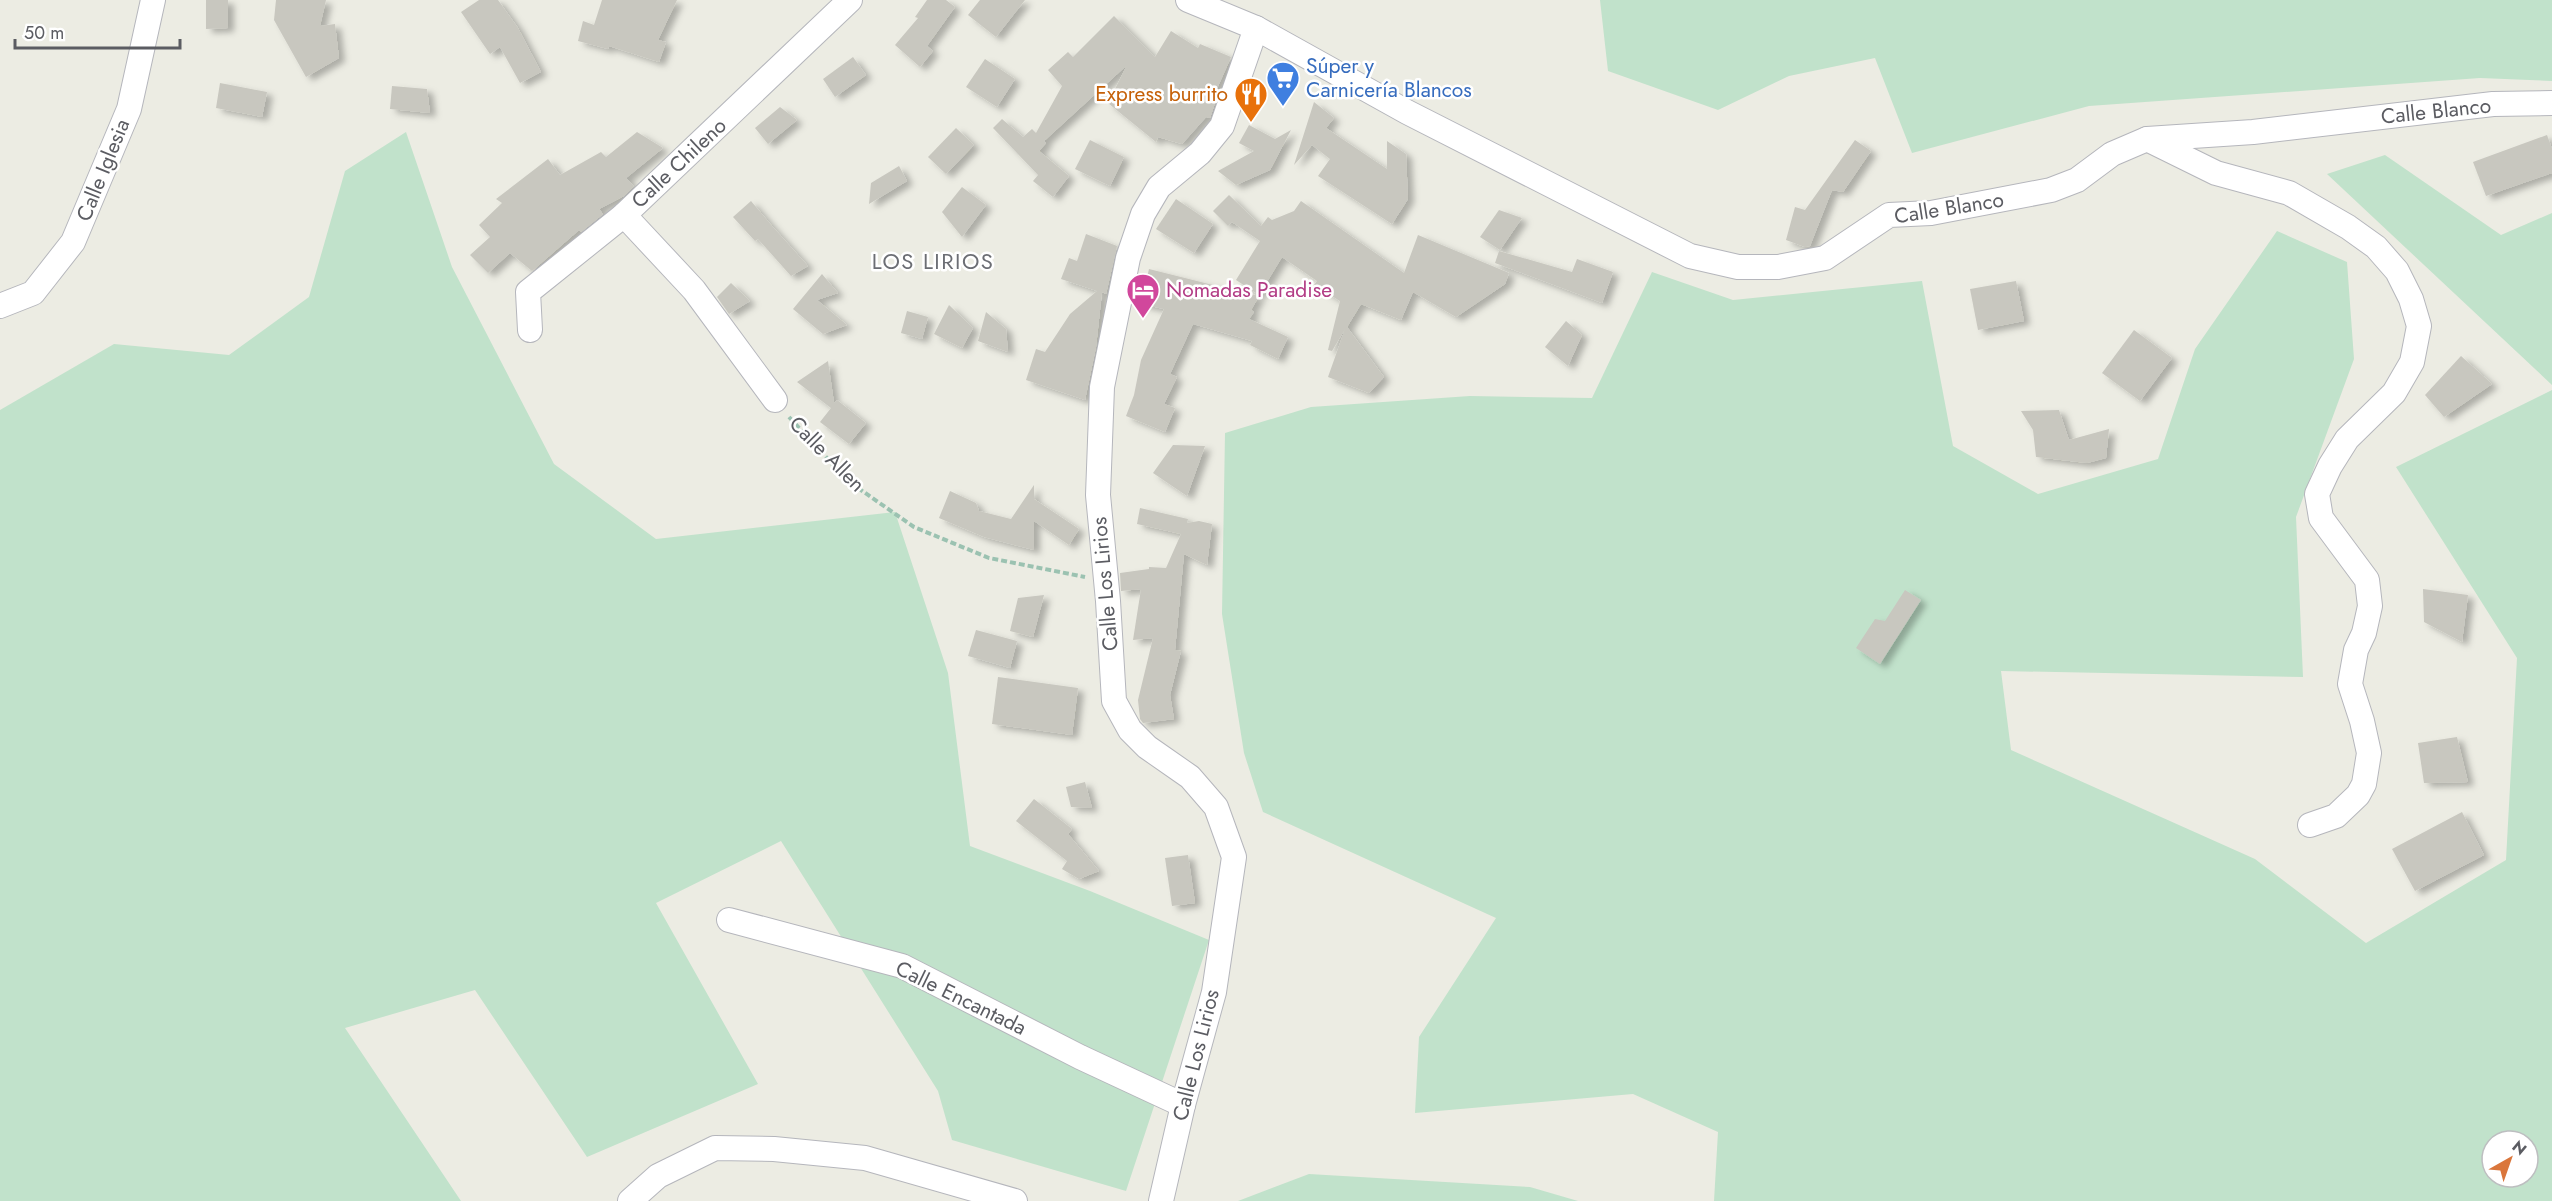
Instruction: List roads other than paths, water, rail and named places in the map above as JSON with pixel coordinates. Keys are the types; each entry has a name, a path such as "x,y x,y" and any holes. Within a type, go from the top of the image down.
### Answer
{"street":[{"name":"Calle Iglesia","path":"0,306 33,293 74,242 129,109 153,0"},
{"name":"Calle Chileno","path":"530,330 528,292 624,215 850,0"},
{"path":"1188,0 1256,28"},
{"name":"Calle Blanco","path":"1256,28 1407,112 1690,255 1738,267 1778,267 1825,258 1889,215 1931,213 2051,190 2077,180 2112,154 2146,139 2253,132 2493,104 2552,103"},
{"name":"Calle Los Lirios","path":"1161,1201 1183,1106 1214,992 1234,857 1216,807 1190,777 1147,747 1130,730 1114,701 1098,495 1102,387 1128,258 1143,214 1159,187 1200,153 1222,126 1256,28"},
{"path":"2146,139 2216,173 2289,193 2348,227 2376,247 2397,271 2411,299 2419,326 2412,362 2394,393 2347,439 2330,466 2317,494 2321,518 2367,580 2370,606 2364,633 2356,650 2350,684 2362,720 2369,753 2364,784 2358,795 2336,816 2310,825"},
{"name":"Calle Allen","path":"624,215 694,290 775,400"},
{"name":"Calle Encantada","path":"729,920 902,966 1080,1057 1183,1106"},
{"path":"630,1201 658,1176 715,1148 774,1149 865,1158 1015,1201"}],"place":[{"name":"Súper y Carnicería Blancos","path":"1283,107"},
{"name":"Express burrito","path":"1251,123"},
{"name":"Nomadas Paradise","path":"1143,319"}],"district":[{"name":"LOS LIRIOS","path":"933,261"}]}
